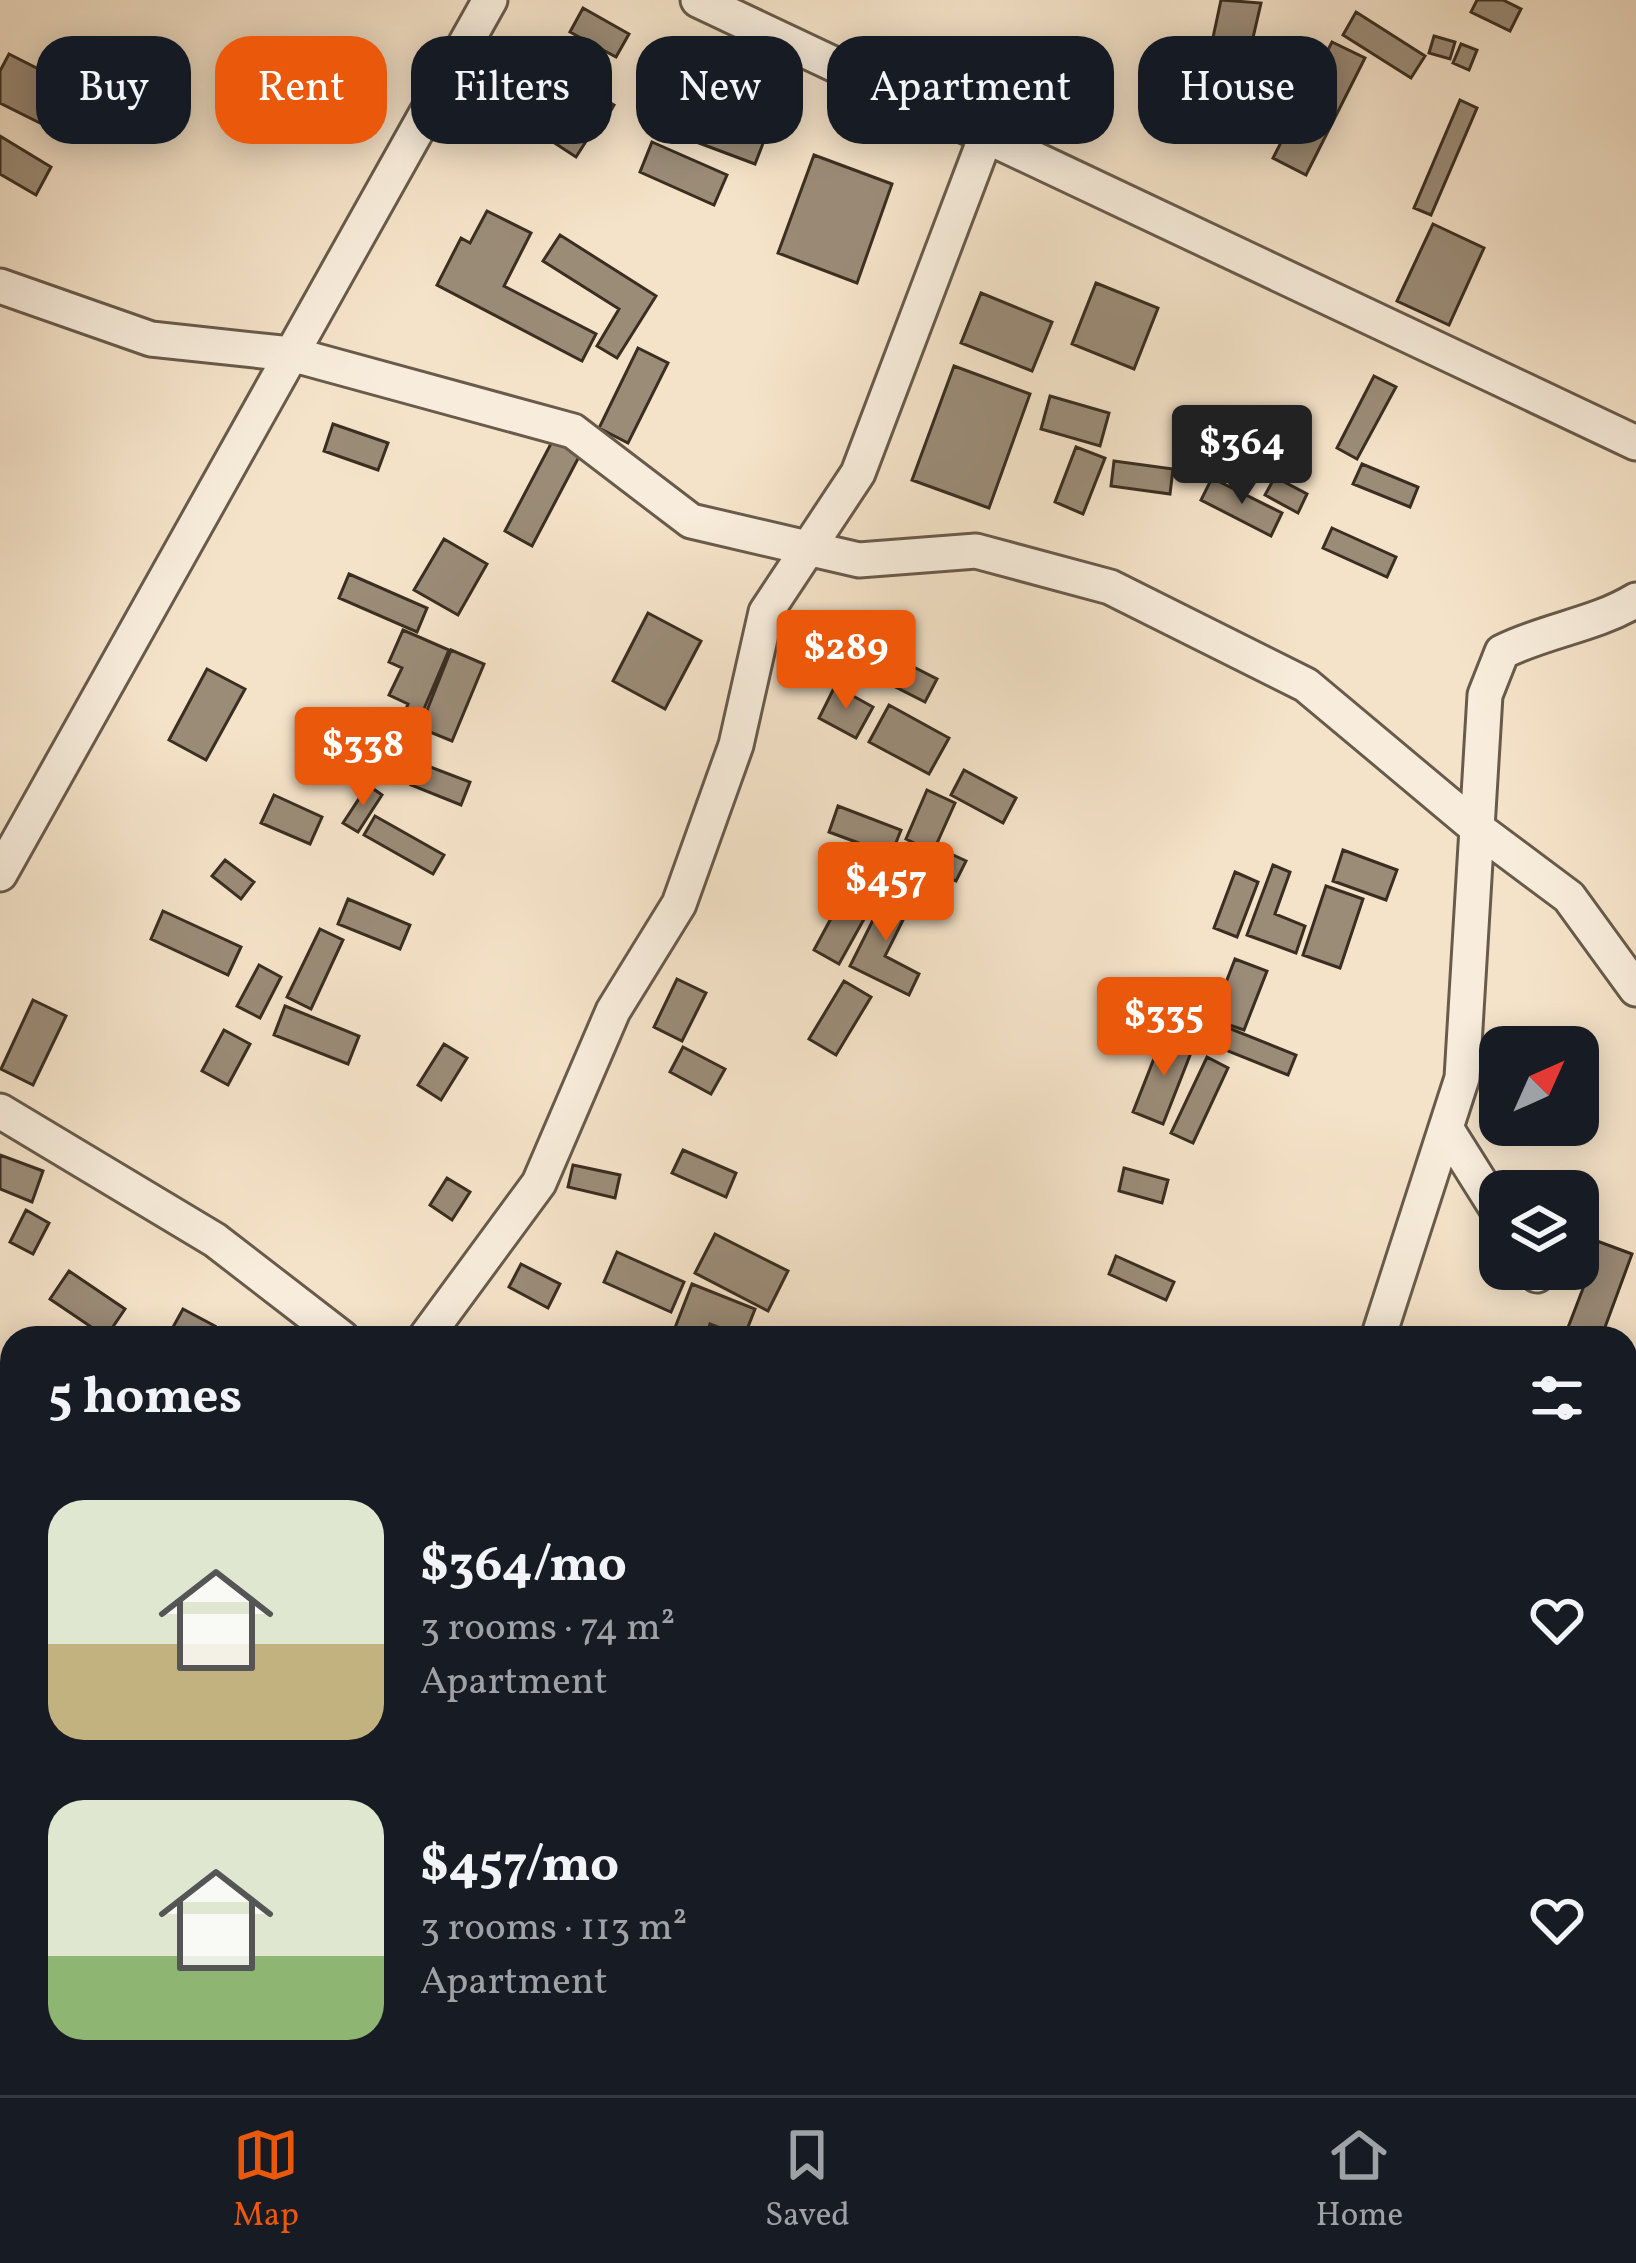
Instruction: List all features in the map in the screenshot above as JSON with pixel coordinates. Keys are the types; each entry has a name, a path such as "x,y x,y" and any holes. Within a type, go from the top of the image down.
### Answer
{"street":[{"path":"0,874 490,0"},
{"path":"698,0 827,61"},
{"path":"434,1326 539,1184 613,1011 679,904 736,745 766,612 858,473 983,144"},
{"path":"1003,144 1636,443"},
{"path":"0,286 151,340 291,354 573,431 691,521 859,560 976,550 1110,587 1306,685 1478,829 1569,897 1636,989"},
{"path":"1382,1326 1462,1078 1485,695 1502,652 1543,631 1610,616 1636,600"},
{"path":"0,1111 214,1240 326,1326"},
{"path":"1446,1128 1479,1181"}],"building":[{"path":"1221,0 1261,3 1253,36 1213,36"},
{"path":"1477,0 1503,0 1521,9 1510,31 1471,12"},
{"path":"583,8 629,34 616,57 612,36 570,32"},
{"path":"1356,12 1425,56 1411,78 1343,35"},
{"path":"1434,36 1455,42 1450,59 1429,53"},
{"path":"1337,44 1365,58 1337,114"},
{"path":"1461,44 1477,50 1469,70 1453,63"},
{"path":"9,54 36,68 36,121 0,103 0,71"},
{"path":"1460,100 1477,108 1431,215 1414,208"},
{"path":"0,136 51,167 36,195 0,174"},
{"path":"556,144 584,144 576,157"},
{"path":"651,144 657,144 727,175 714,205 640,172"},
{"path":"702,144 763,144 755,164"},
{"path":"1280,144 1322,144 1306,175 1273,158"},
{"path":"814,155 892,184 857,283 778,253"},
{"path":"487,211 531,233 504,286 596,334 582,361 437,285 461,238 470,243"},
{"path":"1433,224 1484,248 1449,325 1397,301"},
{"path":"560,235 656,296 617,358 597,346 619,309 543,261"},
{"path":"1096,283 1158,308 1134,369 1072,344"},
{"path":"981,293 1052,322 1032,371 961,343"},
{"path":"638,348 668,363 628,443 599,428"},
{"path":"954,366 1030,394 989,508 912,480"},
{"path":"1374,376 1396,387 1357,459 1337,448"},
{"path":"1050,396 1109,413 1100,446 1041,429"},
{"path":"333,424 388,443 378,470 324,451"},
{"path":"555,436 582,451 532,546 505,531"},
{"path":"1076,447 1105,458 1083,514 1055,502"},
{"path":"1114,461 1173,469 1170,494 1111,486"},
{"path":"1362,464 1418,487 1410,507 1353,484"},
{"path":"1275,477 1307,494 1298,513 1265,495"},
{"path":"1212,478 1282,513 1271,536 1201,500"},
{"path":"1332,528 1396,557 1387,577 1323,548"},
{"path":"444,539 487,564 458,615 414,590"},
{"path":"349,574 427,608 417,632 339,598"},
{"path":"648,613 701,641 665,709 613,681"},
{"path":"403,630 449,650 414,732 399,726 408,704 389,695 402,668 389,662"},
{"path":"451,650 484,664 452,741 420,728"},
{"path":"890,655 937,679 925,702 878,678"},
{"path":"207,669 245,689 206,760 169,740"},
{"path":"835,686 873,707 856,738 819,718"},
{"path":"889,705 949,738 929,774 869,742"},
{"path":"420,763 470,782 461,805 411,785"},
{"path":"964,770 1016,798 1003,823 951,795"},
{"path":"368,785 382,795 358,832 343,823"},
{"path":"927,790 955,803 933,852 906,839"},
{"path":"274,795 322,817 310,844 261,823"},
{"path":"838,806 901,830 891,855 829,832"},
{"path":"375,816 444,855 433,874 364,835"},
{"path":"938,848 966,861 956,881 929,868"},
{"path":"1343,850 1397,870 1386,900 1333,881"},
{"path":"225,860 254,882 241,899 212,876"},
{"path":"1273,865 1290,872 1275,914 1305,926 1296,953 1247,935"},
{"path":"1235,872 1258,882 1237,937 1214,928"},
{"path":"890,886 914,898 885,956 919,974 909,995 850,966"},
{"path":"1326,886 1363,899 1340,968 1303,955"},
{"path":"843,896 869,910 839,964 814,950"},
{"path":"348,899 410,925 400,949 338,924"},
{"path":"163,911 241,947 228,975 151,939"},
{"path":"320,929 343,940 311,1009 287,997"},
{"path":"1235,959 1267,971 1244,1030 1212,1019"},
{"path":"259,965 281,977 260,1018 237,1006"},
{"path":"677,979 706,993 682,1041 654,1027"},
{"path":"844,981 871,997 836,1055 809,1039"},
{"path":"33,1000 66,1016 33,1085 1,1069"},
{"path":"285,1006 359,1036 348,1064 274,1035"},
{"path":"1216,1023 1296,1055 1288,1075 1208,1043"},
{"path":"224,1030 250,1044 228,1085 202,1071"},
{"path":"1164,1033 1194,1045 1163,1124 1133,1112"},
{"path":"444,1044 467,1058 441,1100 418,1085"},
{"path":"683,1047 725,1069 711,1094 670,1072"},
{"path":"1207,1057 1228,1068 1193,1143 1171,1133"},
{"path":"683,1150 736,1173 726,1197 672,1173"},
{"path":"0,1155 43,1171 32,1202 0,1189"},
{"path":"573,1165 620,1175 615,1198 568,1187"},
{"path":"1124,1168 1168,1180 1162,1203 1119,1191"},
{"path":"447,1178 470,1192 452,1220 430,1205"},
{"path":"26,1210 49,1223 33,1254 10,1242"},
{"path":"715,1234 788,1271 768,1311 695,1273"},
{"path":"1599,1242 1632,1254 1605,1326 1569,1326 1582,1290 1599,1290"},
{"path":"617,1252 684,1282 671,1312 604,1282"},
{"path":"1116,1256 1174,1282 1166,1300 1109,1274"},
{"path":"521,1264 560,1284 548,1308 509,1287"},
{"path":"69,1271 125,1309 113,1326 90,1326 50,1299"},
{"path":"692,1284 755,1309 748,1326 676,1326"},
{"path":"183,1309 215,1326 174,1326"}]}
